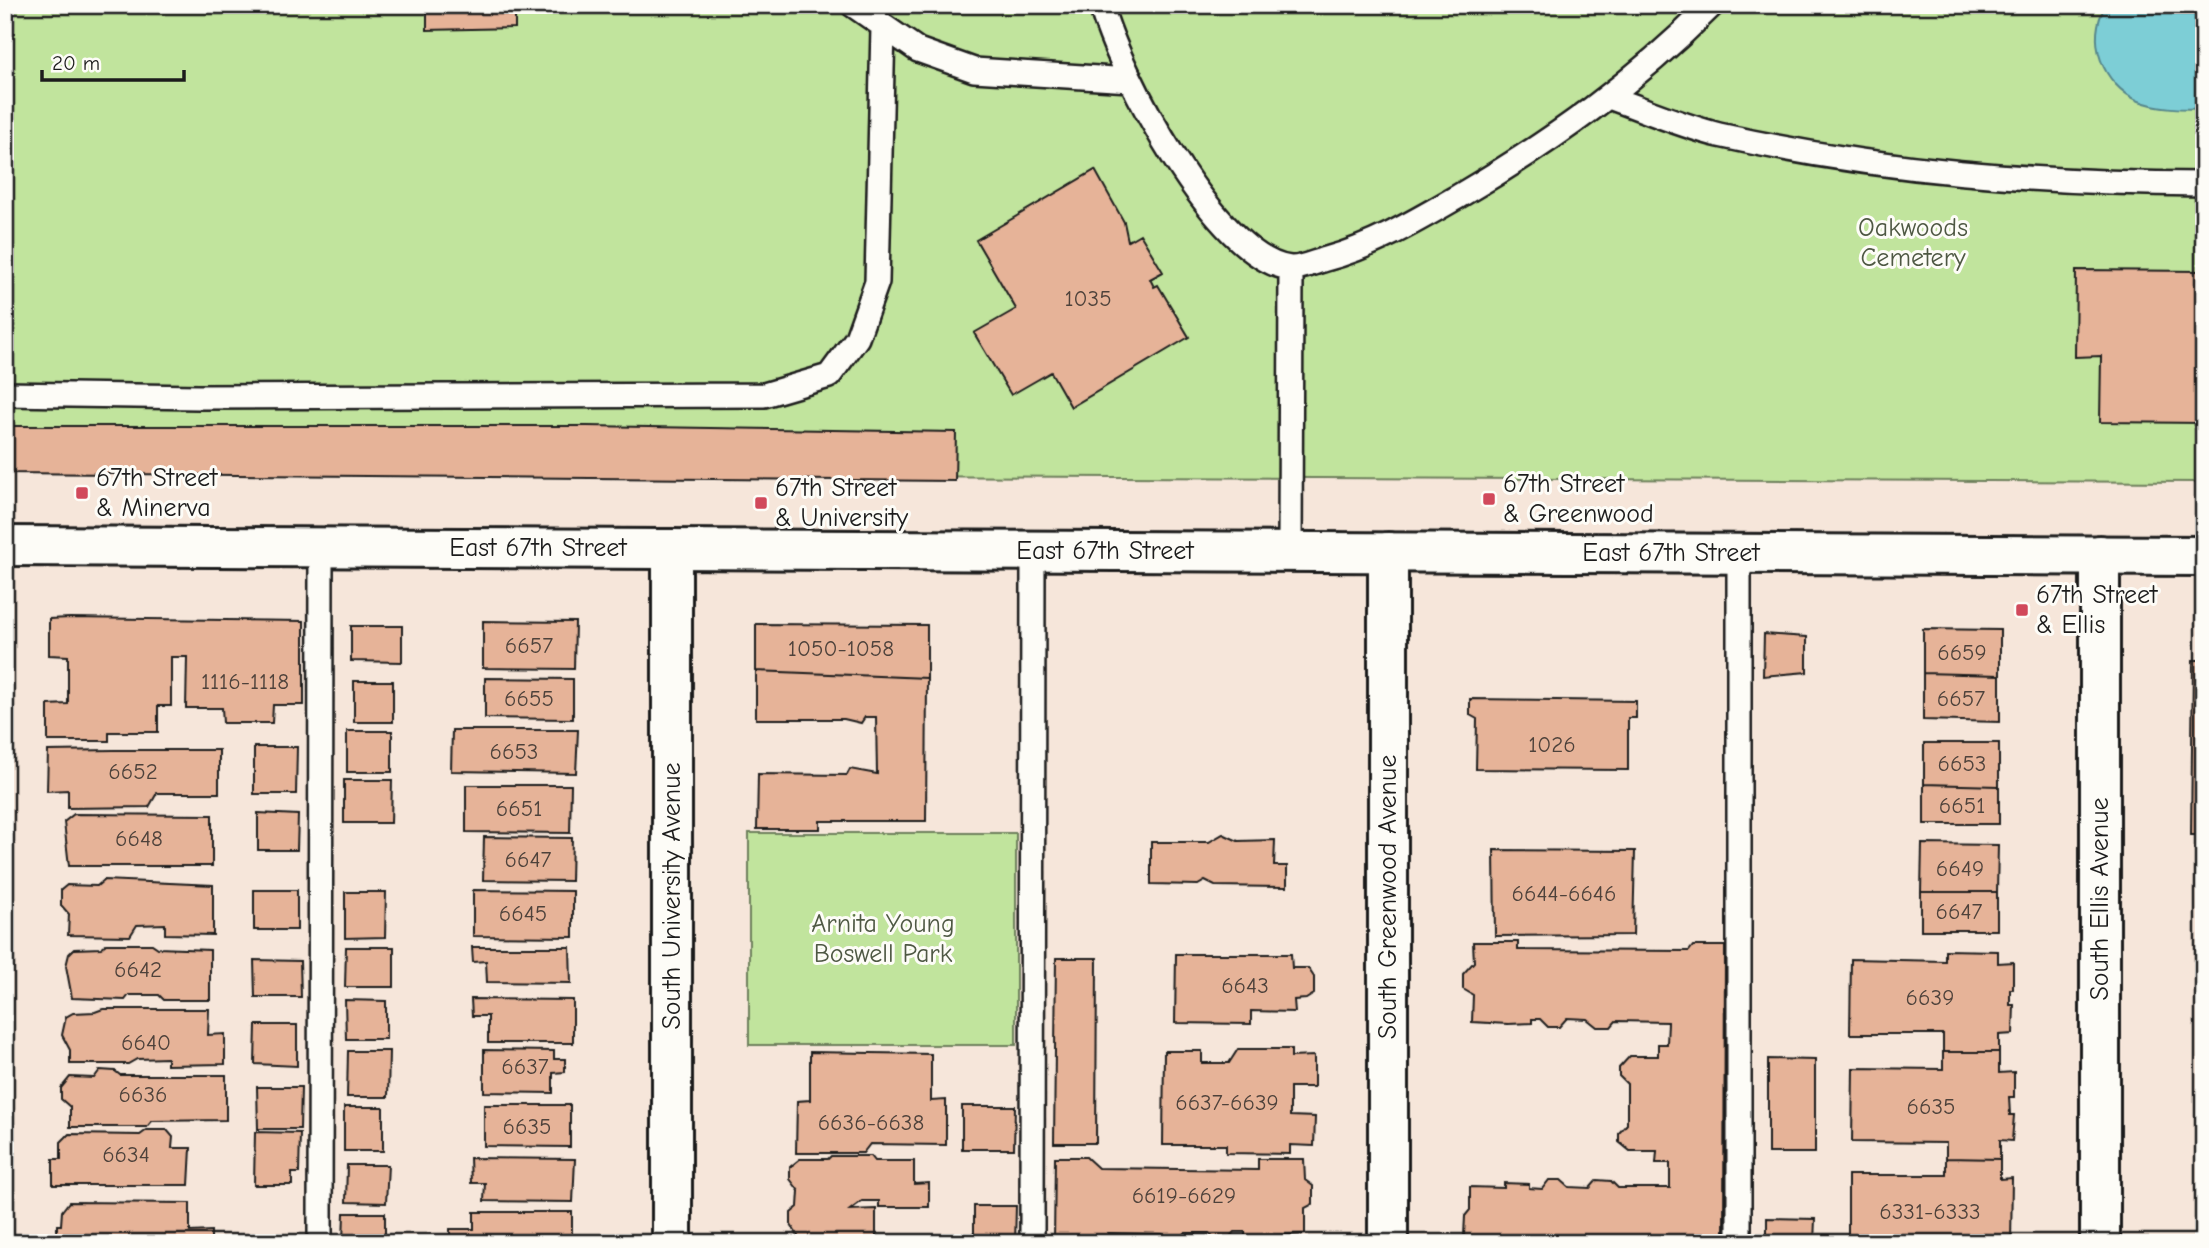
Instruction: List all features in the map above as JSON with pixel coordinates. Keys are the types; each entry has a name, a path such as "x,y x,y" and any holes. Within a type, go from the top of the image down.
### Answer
{"street":[{"name":"East 67th Street","path":"5,546 2204,556"},
{"name":"South University Avenue","path":"671,549 672,1243"},
{"name":"South Greenwood Avenue","path":"1388,552 1388,1243"},
{"name":"South Ellis Avenue","path":"2100,555 2100,1243"}],"lane":[{"path":"853,5 918,50 974,70 1130,80"},
{"path":"1101,5 1130,80 1165,142 1214,215 1258,258 1291,268 1355,252 1410,224 1580,121 1661,57 1712,5"},
{"path":"5,394 199,397 764,395 829,376 858,338 877,282 883,27"},
{"path":"1609,97 1717,134 1850,160 1975,176 2119,184 2204,184"},
{"path":"1290,552 1291,268"},
{"path":"320,1243 321,547"},
{"path":"1032,1243 1033,550"},
{"path":"1738,553 1740,1243"}],"green space":[{"name":"Oakwoods Cemetery","path":"5,5 2204,5 2204,482 5,472"},
{"name":"Arnita Young Boswell Park","path":"749,833 1016,833 1016,1045 749,1045"}],"water":[{"path":"2106,5 2204,5 2204,108 2171,108 2146,103 2126,94 2115,84 2107,73 2097,46 2100,18"}],"building":[{"path":"427,5 515,5 515,28 427,30"},
{"path":"1095,170 1124,222 1128,241 1140,234 1163,272 1150,279 1154,287 1158,285 1189,337 1071,407 1051,372 1011,395 974,333 1016,309 976,240"},
{"path":"2076,270 2204,271 2204,423 2100,422 2101,356 2075,357"},
{"path":"5,426 587,426 956,432 955,481 5,473"},
{"path":"49,619 304,621 304,705 273,705 272,723 223,723 222,708 186,708 187,657 171,657 171,706 158,706 158,732 109,732 109,741 48,741 48,705 68,704 68,656 49,655"},
{"path":"483,621 575,622 574,669 483,668"},
{"path":"756,624 927,625 927,678 756,671"},
{"path":"351,626 402,626 402,662 351,661"},
{"path":"1923,629 2000,630 2000,675 1923,673"},
{"path":"1764,634 1807,637 1807,672 1763,676"},
{"path":"2193,660 2204,660 2204,835 2191,835"},
{"path":"756,671 927,678 926,821 820,821 820,829 757,829 758,774 847,775 850,769 877,774 876,717 865,717 861,723 844,719 756,719"},
{"path":"1923,673 2000,675 2000,722 1923,720"},
{"path":"485,678 573,679 573,719 485,718"},
{"path":"354,681 393,681 393,722 354,722"},
{"path":"1470,699 1636,701 1636,718 1628,718 1628,770 1476,769 1477,719 1470,715"},
{"path":"452,730 578,730 576,773 451,771"},
{"path":"347,731 392,731 392,772 347,772"},
{"path":"1924,743 1999,743 1999,786 1924,784"},
{"path":"254,747 297,747 296,794 254,794"},
{"path":"219,750 219,793 157,793 149,807 68,808 68,790 47,791 48,751"},
{"path":"344,780 392,780 391,823 344,823"},
{"path":"1924,784 1999,786 1999,824 1924,824"},
{"path":"466,785 571,785 570,833 466,832"},
{"path":"258,813 298,815 297,850 258,850"},
{"path":"74,814 212,815 212,866 69,866 64,822"},
{"path":"1223,834 1238,841 1275,840 1274,866 1287,866 1287,887 1215,886 1205,881 1198,885 1151,884 1151,842 1209,842"},
{"path":"484,837 572,838 571,881 483,880"},
{"path":"1922,844 1998,845 1997,892 1921,892"},
{"path":"1494,850 1635,851 1633,935 1495,936"},
{"path":"104,880 213,885 213,935 165,934 165,924 137,925 130,936 68,935 69,914 61,905 61,890 67,885 97,886"},
{"path":"254,890 297,890 297,930 254,930"},
{"path":"473,890 573,891 573,937 473,936"},
{"path":"345,892 386,892 385,937 345,938"},
{"path":"1921,892 1997,892 1997,930 1921,930"},
{"path":"1473,942 1518,942 1518,950 1689,951 1693,946 1725,946 1724,1243 1473,1243 1473,1239 1464,1236 1465,1216 1470,1210 1470,1187 1504,1188 1504,1183 1529,1184 1529,1188 1542,1189 1549,1180 1561,1180 1569,1187 1590,1188 1597,1180 1611,1181 1618,1188 1670,1188 1670,1163 1656,1163 1657,1151 1630,1151 1619,1142 1619,1133 1627,1124 1627,1084 1619,1076 1619,1068 1630,1056 1658,1056 1658,1044 1667,1044 1668,1022 1616,1021 1611,1027 1597,1027 1587,1019 1567,1018 1559,1027 1548,1027 1540,1019 1532,1019 1532,1023 1472,1022 1473,995 1463,989 1463,974 1474,962"},
{"path":"106,944 152,944 158,948 210,950 210,1000 164,1000 159,995 129,995 125,1000 72,998 66,966 69,954 74,949 101,948"},
{"path":"346,947 394,947 394,987 345,987"},
{"path":"472,947 570,947 571,983 487,982 486,961 473,962"},
{"path":"1945,950 1998,951 1998,963 2013,962 2010,1005 2014,1005 2013,1034 1999,1035 1999,1052 1943,1052 1943,1034 1850,1034 1851,959 1945,961"},
{"path":"1176,954 1291,954 1292,968 1308,968 1314,977 1314,994 1306,999 1294,1000 1295,1012 1251,1011 1251,1024 1175,1023"},
{"path":"1056,958 1097,958 1096,1143 1054,1143"},
{"path":"254,960 300,961 301,997 255,997"},
{"path":"471,999 573,1000 573,1043 488,1043 488,1016 472,1016"},
{"path":"345,1000 386,1001 386,1039 346,1039"},
{"path":"103,1009 209,1009 208,1035 225,1034 225,1064 167,1065 167,1058 137,1059 128,1064 70,1064 70,1050 62,1035 66,1017 73,1013"},
{"path":"256,1025 297,1025 297,1066 255,1064"},
{"path":"1238,1049 1291,1049 1291,1057 1314,1056 1314,1087 1290,1087 1290,1116 1315,1117 1314,1146 1290,1145 1290,1154 1226,1153 1226,1145 1163,1145 1164,1051 1202,1051 1202,1063 1229,1063"},
{"path":"484,1050 554,1051 554,1059 565,1059 565,1072 553,1073 553,1093 484,1092"},
{"path":"348,1051 389,1051 388,1097 347,1097"},
{"path":"810,1052 931,1054 931,1101 946,1100 946,1145 870,1144 863,1153 796,1153 797,1101 810,1100"},
{"path":"1943,1052 1999,1052 1999,1073 2014,1072 2014,1097 2009,1097 2010,1115 2014,1115 2012,1141 2000,1140 2000,1159 1946,1158 1946,1143 1852,1142 1853,1068 1943,1069"},
{"path":"1768,1059 1815,1060 1815,1153 1768,1153"},
{"path":"100,1070 115,1071 120,1075 226,1075 226,1120 152,1121 147,1127 70,1127 70,1107 61,1099 61,1088 70,1077 94,1078"},
{"path":"257,1087 301,1087 300,1129 258,1129"},
{"path":"484,1105 570,1105 570,1147 484,1146"},
{"path":"962,1106 1015,1106 1014,1149 962,1149"},
{"path":"344,1107 383,1107 383,1151 344,1151"},
{"path":"147,1130 167,1130 173,1137 172,1148 191,1148 189,1185 53,1185 53,1159 61,1159 61,1142 69,1134 140,1135"},
{"path":"255,1132 300,1133 299,1173 292,1173 292,1185 254,1185"},
{"path":"831,1156 871,1156 875,1161 914,1161 914,1184 929,1183 929,1207 879,1207 879,1201 862,1201 850,1210 876,1209 876,1243 798,1243 798,1236 791,1225 791,1213 798,1207 799,1191 790,1179 790,1167 800,1159 828,1159"},
{"path":"1055,1157 1086,1157 1098,1168 1258,1170 1258,1159 1304,1159 1305,1180 1313,1186 1313,1204 1305,1208 1305,1234 1245,1237 1245,1232 1234,1232 1225,1242 1217,1242 1209,1233 1185,1233 1179,1240 1168,1239 1162,1234 1108,1233 1108,1243 1054,1243"},
{"path":"470,1158 575,1159 573,1202 484,1201 485,1183 471,1183"},
{"path":"1946,1158 2000,1159 2000,1179 2012,1178 2011,1243 1848,1243 1848,1175 1946,1175"},
{"path":"347,1165 388,1165 386,1203 346,1202"},
{"path":"69,1202 190,1203 190,1232 211,1231 211,1243 57,1243 57,1225 61,1225 62,1211"},
{"path":"974,1206 1016,1206 1015,1243 974,1243"},
{"path":"474,1212 572,1212 572,1243 450,1243 450,1229 474,1229"},
{"path":"344,1213 385,1213 385,1243 343,1243"},
{"path":"1767,1218 1815,1219 1814,1243 1767,1243"}],"place":[{"name":"67th Street & Minerva","path":"82,493"},
{"name":"67th Street & Greenwood","path":"1489,499"},
{"name":"67th Street & University","path":"761,503"},
{"name":"67th Street & Ellis","path":"2022,610"}]}
